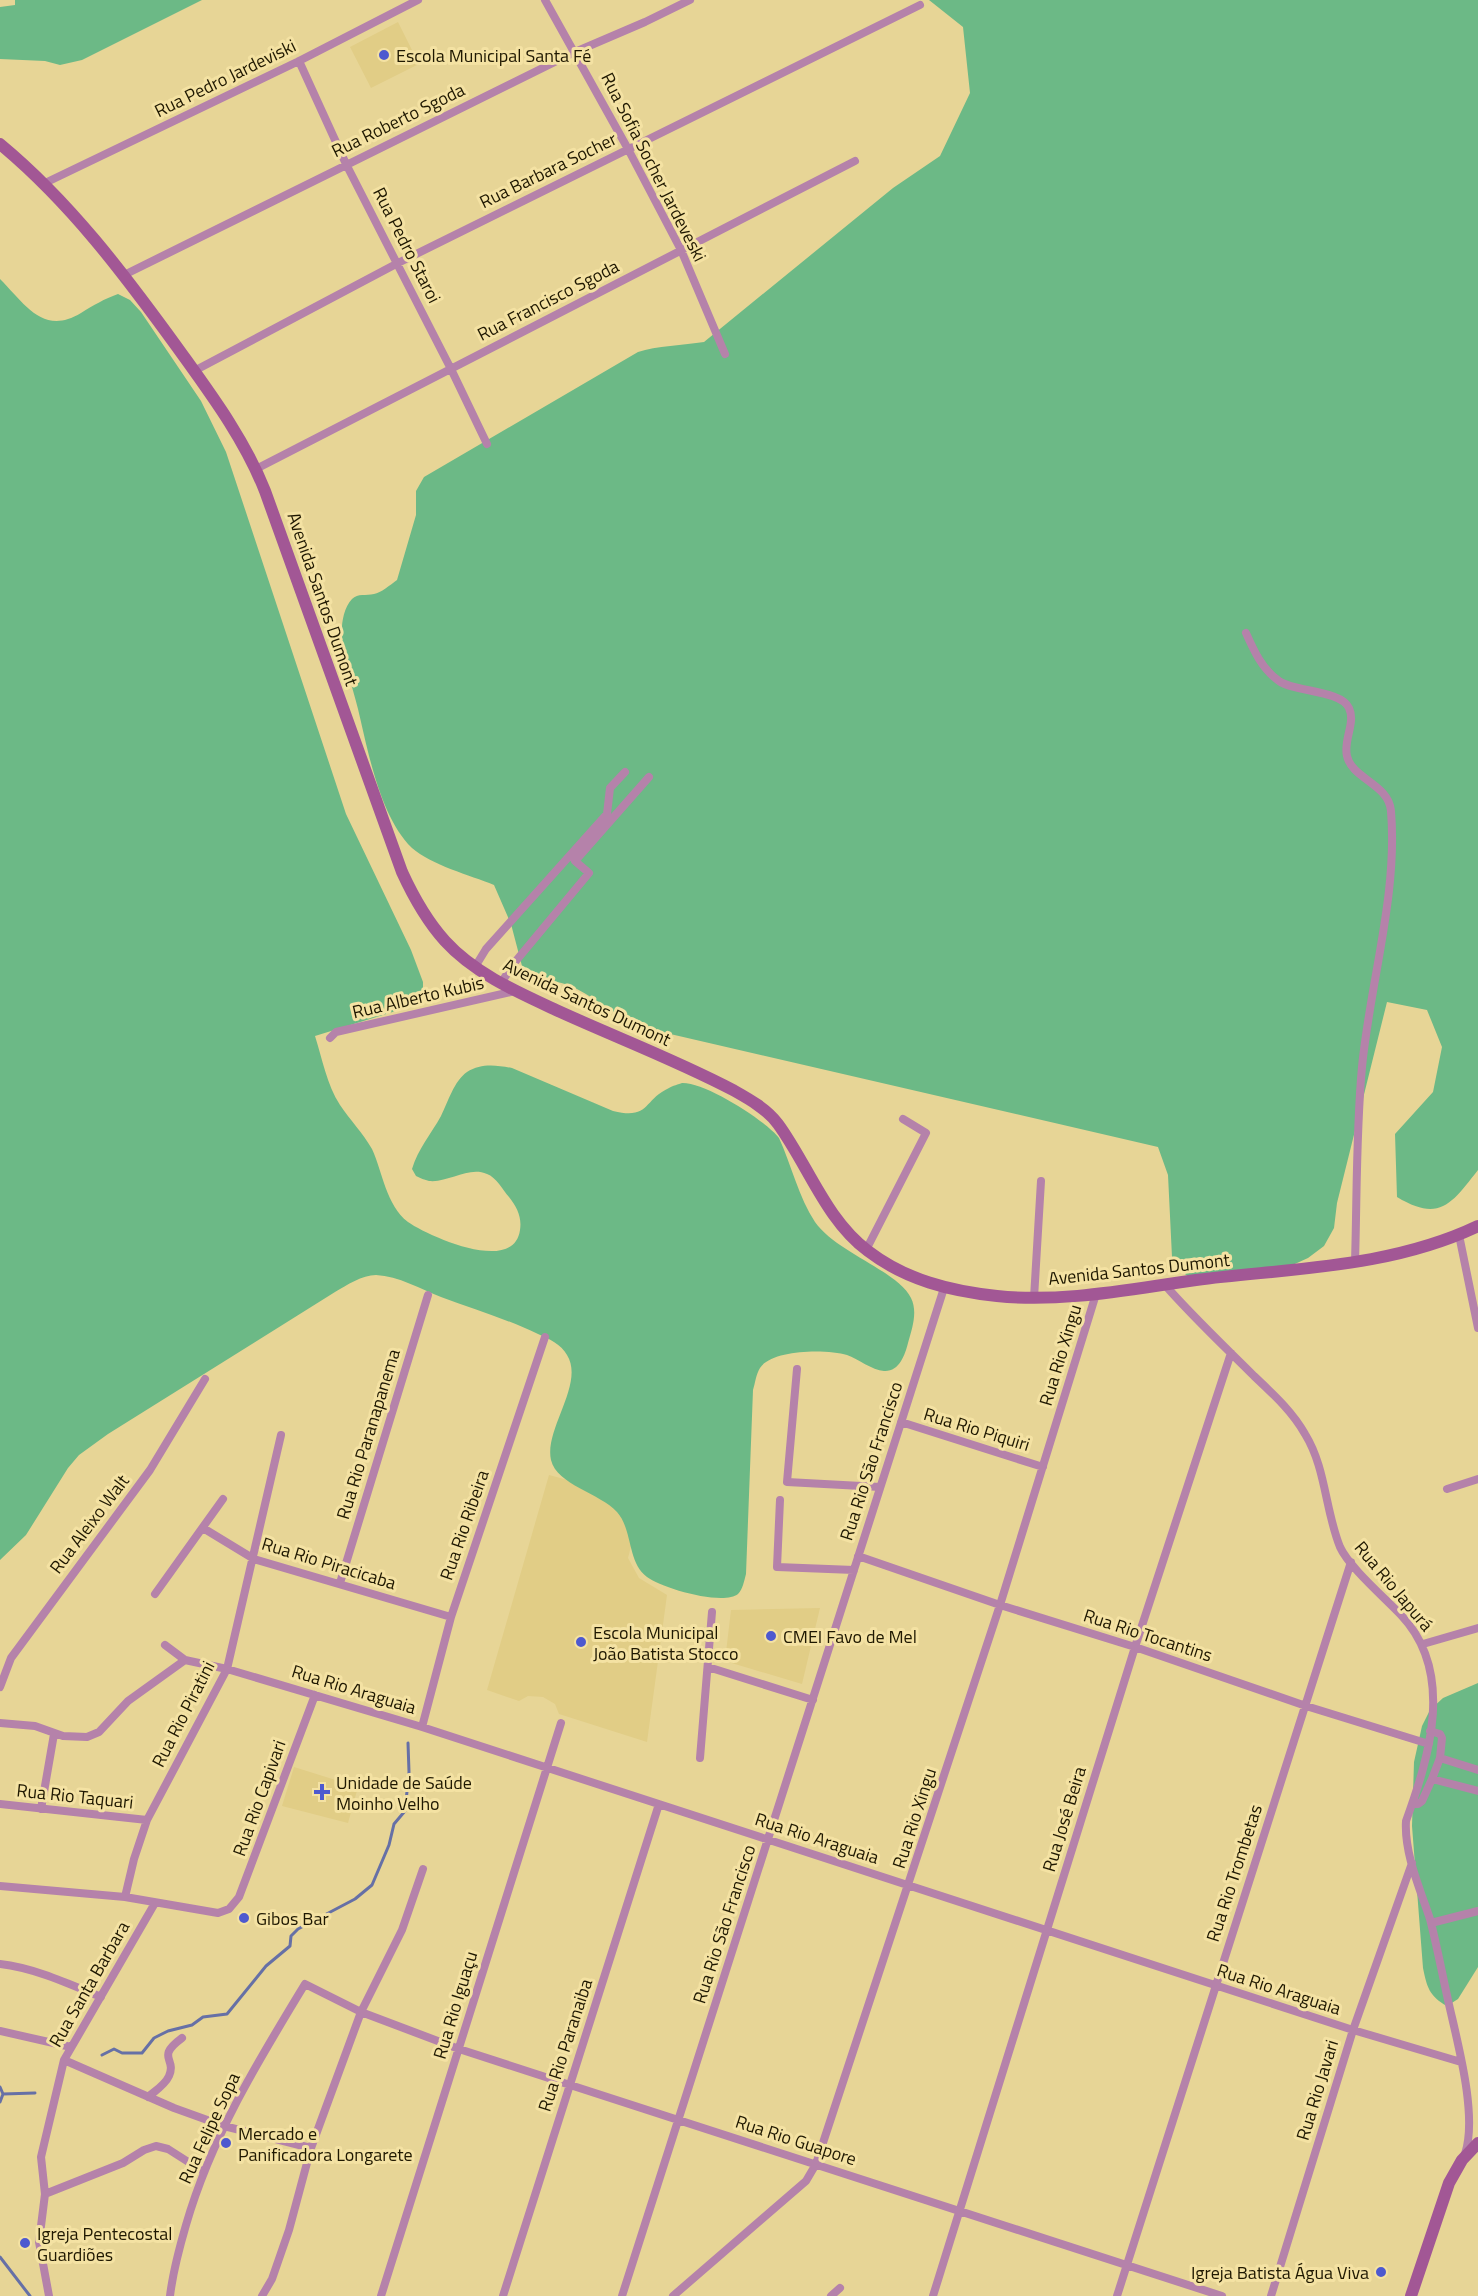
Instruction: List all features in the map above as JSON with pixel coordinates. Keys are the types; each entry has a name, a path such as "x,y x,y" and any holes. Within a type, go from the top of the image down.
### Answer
{"street":[{"name":"Rua Pedro Jardeviski","path":"45,183 418,0"},
{"name":"Rua Sofia Socher Jardeveski","path":"545,0 681,250 725,354"},
{"name":"Rua Roberto Sgoda","path":"124,275 575,52 690,0"},
{"name":"Rua Barbara Socher","path":"194,371 398,263 920,5"},
{"name":"Rua Pedro Staroi","path":"299,60 346,164 398,263 487,444"},
{"name":"Avenida Santos Dumont","path":"0,144 45,183 124,275 240,439 256,469 402,872 410,889 446,941 475,968 515,991 689,1069 758,1105 777,1122 845,1229 866,1250 900,1272 944,1288 1001,1297 1034,1298 1096,1294 1394,1256 1433,1245 1478,1226"},
{"name":"Rua Francisco Sgoda","path":"256,469 855,161"},
{"path":"1246,633 1257,660 1280,682 1337,698 1347,704 1351,714 1345,742 1351,768 1368,778 1382,792 1391,808 1390,867 1362,1067 1355,1262"},
{"path":"475,968 486,949 607,814 610,788 625,772"},
{"path":"501,982 589,873 575,861 649,777"},
{"name":"Rua Alberto Kubis","path":"330,1038 336,1032 515,991"},
{"path":"866,1250 926,1133 903,1119"},
{"path":"1034,1298 1041,1181"},
{"path":"1459,1235 1478,1328"},
{"name":"Rua Rio Japurá","path":"1165,1285 1190,1314 1290,1412 1306,1434 1316,1455 1341,1548 1351,1562 1410,1624 1423,1644 1434,1687 1429,1744 1413,1804 1406,1821 1406,1831 1412,1862 1431,1923 1469,2101 1469,2143 1462,2160"},
{"name":"Rua Rio São Francisco","path":"622,2296 944,1288"},
{"name":"Rua Rio Xingu","path":"673,2296 806,2181 816,2164 1000,1605 1096,1294"},
{"name":"Rua Rio Paranapanema","path":"340,1583 428,1295"},
{"name":"Rua Rio Ribeira","path":"422,1727 451,1617 545,1337"},
{"name":"Rua José Beira","path":"933,2296 1135,1647 1231,1353"},
{"path":"797,1369 787,1482 880,1487"},
{"name":"Rua Aleixo Walt","path":"0,1687 11,1658 150,1470 205,1379"},
{"name":"Rua Rio Piquiri","path":"901,1422 1043,1467"},
{"name":"Rua Rio Piratini","path":"125,1898 134,1859 147,1821 227,1669 281,1435"},
{"path":"1447,1489 1478,1479"},
{"path":"155,1594 223,1499"},
{"path":"780,1500 777,1567 854,1570"},
{"name":"Rua Rio Piracicaba","path":"203,1528 254,1559 451,1617"},
{"name":"Rua Rio Tocantins","path":"858,1556 1306,1706 1429,1744"},
{"name":"Rua Rio Trombetas","path":"1116,2296 1351,1562"},
{"path":"700,1758 712,1612"},
{"path":"1423,1644 1478,1628"},
{"name":"Rua Rio Araguaia","path":"165,1645 185,1660 227,1669 422,1727 1353,2030 1461,2062"},
{"path":"0,1657 11,1658"},
{"path":"0,1722 35,1726 54,1734 87,1737 99,1732 128,1701 185,1660"},
{"path":"708,1667 813,1700"},
{"name":"Rua Rio Capivari","path":"155,1903 218,1913 229,1909 240,1897 315,1695"},
{"name":"Rua Rio Iguaçu","path":"381,2296 561,1723"},
{"path":"1413,1804 1422,1801 1440,1758 1442,1738 1440,1734 1430,1731"},
{"path":"41,1809 54,1734"},
{"path":"1440,1758 1478,1771"},
{"path":"1432,1779 1478,1791"},
{"name":"Rua Rio Taquari","path":"0,1804 147,1821"},
{"name":"Rua Rio Paranaiba","path":"503,2296 659,1804"},
{"name":"Rua Rio Javari","path":"1271,2296 1353,2030 1412,1862"},
{"path":"262,2296 272,2279 290,2230 311,2148 361,2013 402,1930 423,1869"},
{"path":"0,1886 155,1903"},
{"name":"Rua Santa Barbara","path":"49,2296 39,2242 45,2194 41,2157 64,2060 155,1903"},
{"path":"1431,1923 1478,1911"},
{"path":"0,1964 14,1965 101,1997"},
{"name":"Rua Rio Guapore","path":"305,1984 361,2013 459,2049 1222,2296"},
{"name":"Rua Felipe Sopa","path":"170,2296 172,2272 197,2188 224,2126 266,2047 305,1984"},
{"path":"0,2031 71,2047"},
{"path":"148,2097 168,2078 170,2072 168,2052 182,2038"},
{"path":"64,2060 148,2097 224,2126 311,2148"},
{"name":"Rua Rio Japurá","path":"1469,2101 1478,2117"},
{"path":"1411,2296 1449,2183 1462,2160 1478,2143"},
{"path":"45,2194 123,2163 156,2145 168,2149 204,2172"},
{"path":"831,2296 840,2288"}],"shaded area":[{"name":"Escola Municipal Santa Fé","path":"398,22 419,64 371,88 350,47"},
{"name":"Escola Municipal João Batista Stocco","path":"549,1475 643,1500 628,1558 639,1578 667,1595 647,1742 559,1714 555,1704 543,1697 528,1696 519,1701 487,1690"},
{"name":"CMEI Favo de Mel","path":"820,1608 802,1684 725,1661 731,1610"},
{"name":"Unidade de Saúde Moinho Velho","path":"294,1767 358,1787 348,1823 282,1806"}],"green space":[{"path":"15,0 202,0 82,60 60,65 45,61 0,59 0,7 15,5"},
{"path":"929,0 1478,0 1478,1170 1452,1200 1435,1209 1412,1205 1397,1197 1395,1134 1433,1092 1442,1047 1427,1010 1387,1002 1337,1203 1334,1228 1324,1246 1308,1258 1275,1273 1188,1276 1177,1269 1172,1257 1168,1175 1158,1147 653,1030 619,1015 580,990 548,980 535,980 522,966 511,924 494,885 440,865 412,848 391,819 371,763 344,656 343,617 346,607 354,597 377,593 397,580 416,515 416,491 424,477 638,352 704,342 893,188 940,156 970,93 963,27"},
{"path":"0,279 36,314 56,321 68,319 118,294 130,300 141,312 201,401 226,452 346,814 411,950 423,982 423,993 415,1003 315,1036 335,1097 372,1149 390,1198 401,1215 418,1228 451,1243 469,1248 487,1251 503,1250 514,1243 520,1230 518,1212 502,1187 490,1176 473,1172 444,1180 429,1181 416,1176 412,1169 455,1086 462,1076 472,1069 489,1066 512,1068 613,1111 625,1113 640,1111 654,1098 672,1087 682,1083 692,1084 734,1103 772,1130 779,1138 804,1202 815,1222 837,1243 894,1279 911,1298 914,1309 913,1326 907,1348 894,1369 879,1370 847,1355 814,1351 776,1357 760,1368 753,1390 746,1574 738,1594 730,1597 706,1597 665,1586 647,1577 636,1563 626,1528 617,1512 610,1505 561,1476 555,1469 551,1460 550,1448 571,1379 571,1367 562,1348 514,1324 401,1280 376,1275 360,1279 335,1292 108,1434 79,1455 68,1468 26,1535 0,1560"},
{"path":"1478,1683 1478,1967 1458,1999 1447,2006 1436,1999 1430,1990 1423,1968 1412,1826 1414,1762 1422,1726 1430,1710 1443,1698"}],"waterway":[{"path":"102,2055 114,2049 122,2053 142,2053 154,2038 168,2031 192,2025 203,2017 227,2014 266,1966 290,1946 291,1936 298,1929 355,1899 372,1885 389,1845 394,1824 405,1811 409,1772 408,1743"},
{"path":"0,2087 3,2094 0,2102"},
{"path":"3,2094 35,2093"},
{"path":"0,2257 30,2296"}],"place":[{"name":"Escola Municipal Santa Fé","path":"384,55"},
{"name":"CMEI Favo de Mel","path":"771,1636"},
{"name":"Escola Municipal João Batista Stocco","path":"581,1642"},
{"name":"Unidade de Saúde Moinho Velho","path":"322,1792"},
{"name":"Gibos Bar","path":"244,1918"},
{"name":"Mercado e Panificadora Longarete","path":"226,2143"},
{"name":"Igreja Pentecostal Guardiões","path":"25,2243"},
{"name":"Igreja Batista Água Viva","path":"1381,2272"}]}
